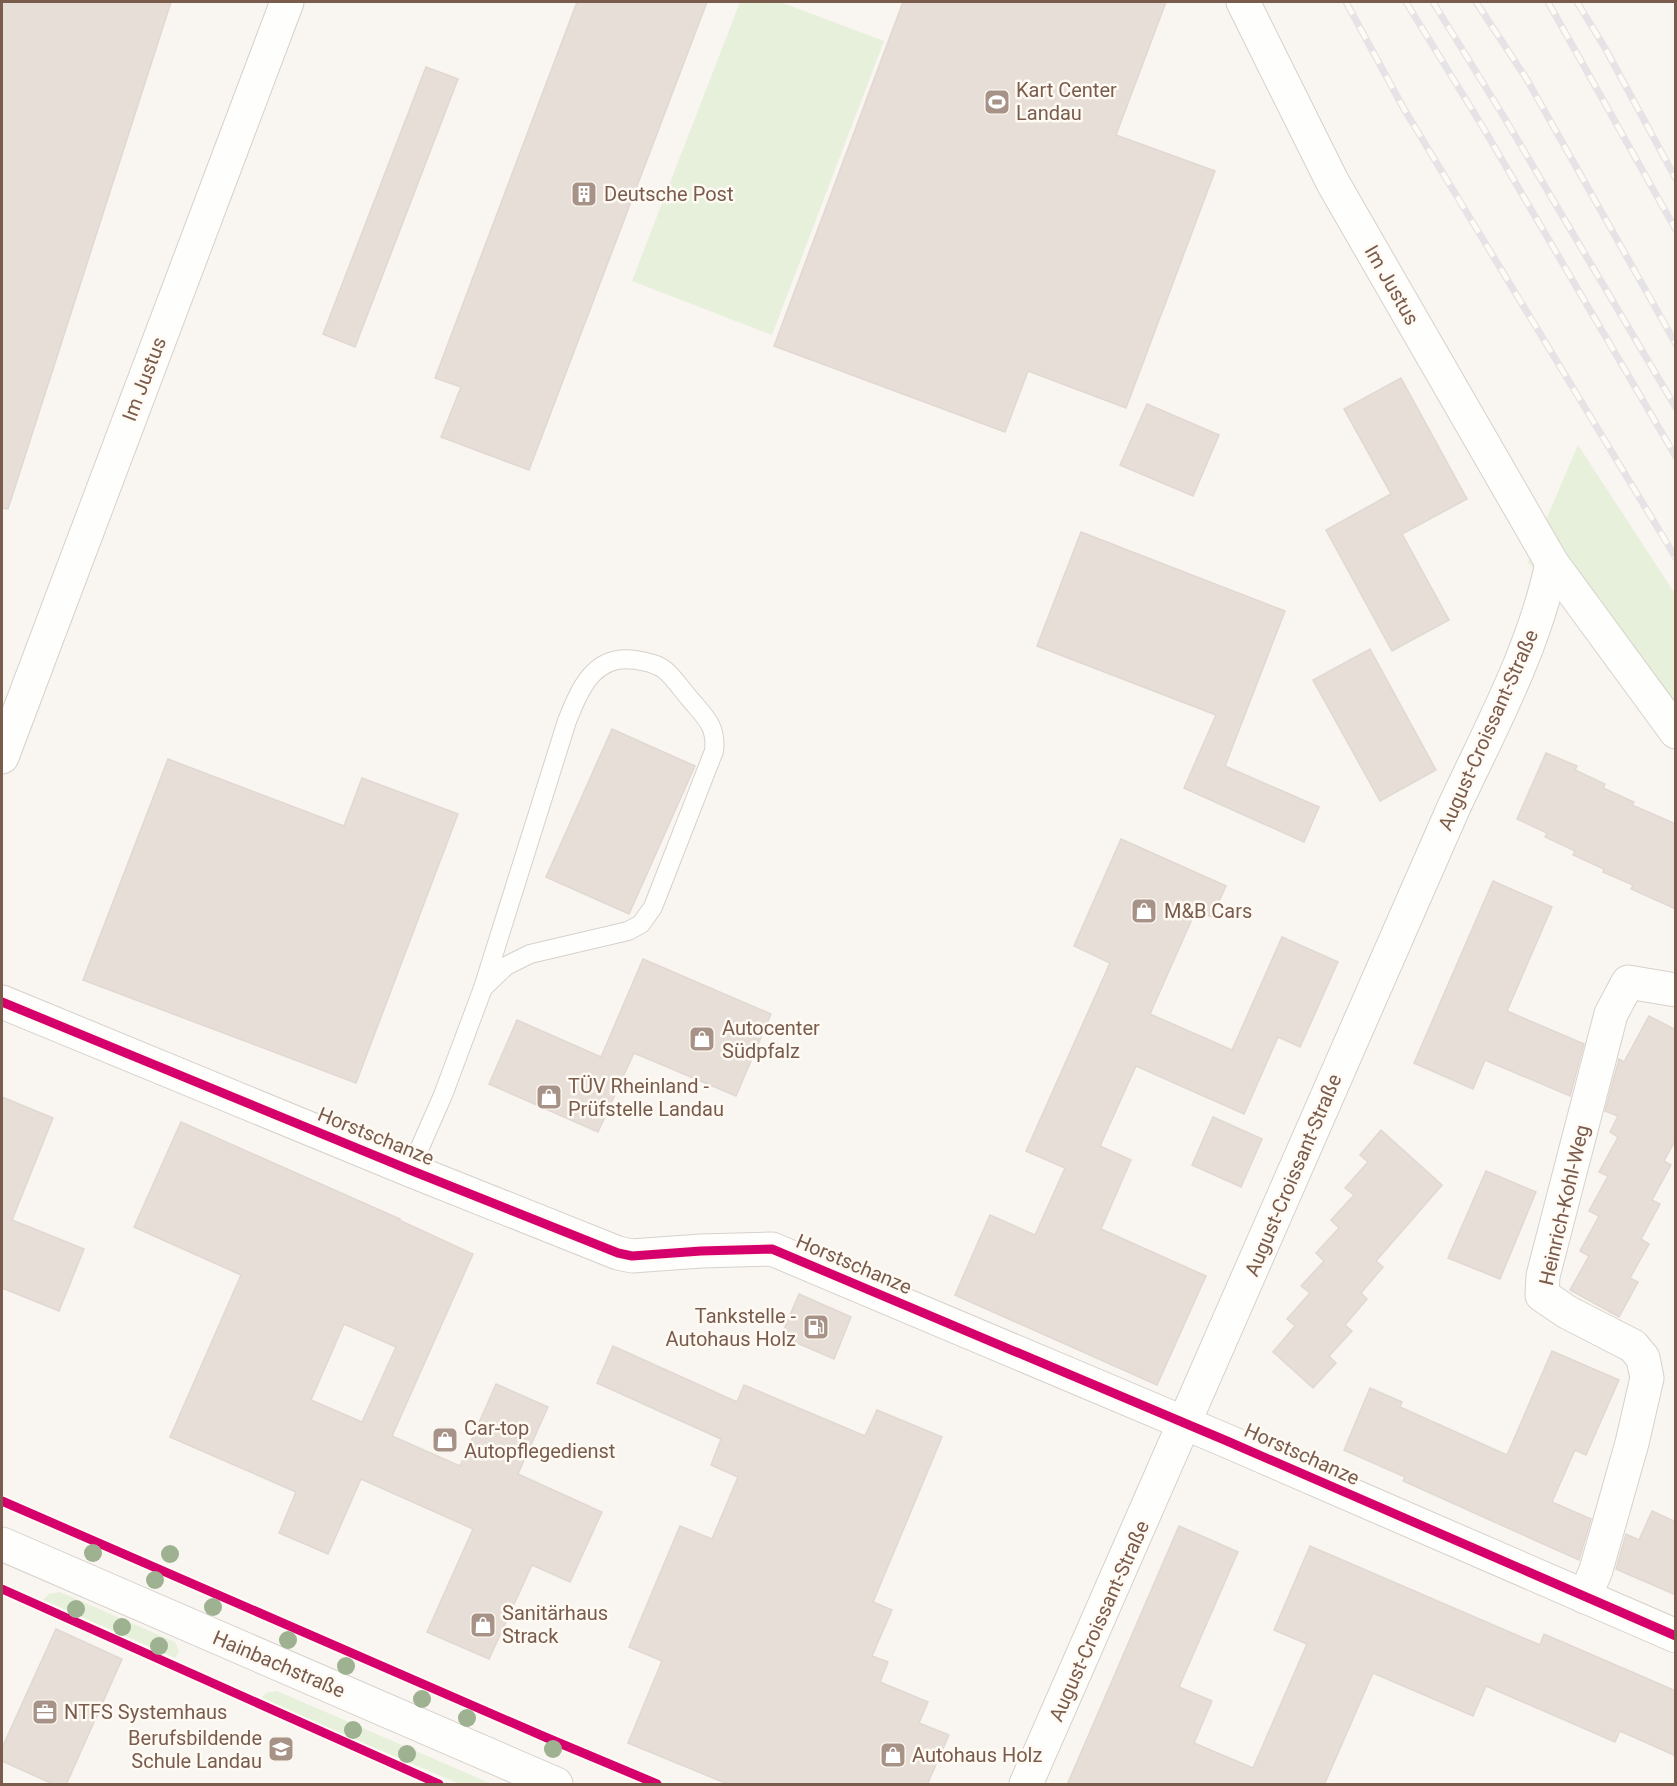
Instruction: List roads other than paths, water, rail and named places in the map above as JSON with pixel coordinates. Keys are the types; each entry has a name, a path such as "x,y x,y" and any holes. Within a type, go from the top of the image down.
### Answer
{"street":[{"name":"Im Justus","path":"2,757 287,2"},
{"name":"Im Justus","path":"1244,2 1333,183 1552,563 1676,732"},
{"name":"August-Croissant-Straße","path":"1026,1785 1439,842 1525,653 1552,563"},
{"name":"Heinrich-Kohl-Weg","path":"1585,1597 1596,1570 1632,1443 1647,1378 1643,1358 1633,1346 1568,1312 1542,1295 1543,1276 1611,1014 1628,982 1676,990"},
{"name":"Horstschanze","path":"2,1002 410,1170 625,1255 772,1249 1676,1636"},
{"name":"Hainbachstraße","path":"2,1544 556,1785"}],"lane":[{"path":"410,1170 443,1095 483,988 576,698 587,678 600,667 617,661 632,660 657,665 667,671 710,723 716,738 714,751 653,907 641,924 628,931 530,954 506,966 483,988"}],"railway":[{"path":"1346,2 1404,109 1676,558"},
{"path":"1406,2 1484,129 1676,457"},
{"path":"1433,2 1504,117 1676,408"},
{"path":"1476,2 1526,78 1676,344"},
{"path":"1548,2 1676,230"},
{"path":"1577,2 1605,48 1676,179"}],"place":[{"name":"Kart Center Landau","path":"997,102"},
{"name":"Deutsche Post","path":"584,194"},
{"name":"M&B Cars","path":"1144,911"},
{"name":"Autocenter Südpfalz","path":"702,1039"},
{"name":"TÜV Rheinland - Prüfstelle Landau","path":"549,1097"},
{"name":"Tankstelle - Autohaus Holz","path":"816,1327"},
{"name":"Car-top Autopflegedienst","path":"445,1440"},
{"name":"Sanitärhaus Strack","path":"483,1625"},
{"name":"NTFS Systemhaus","path":"45,1712"},
{"name":"Berufsbildende Schule Landau","path":"281,1749"},
{"name":"Autohaus Holz","path":"893,1755"}]}
